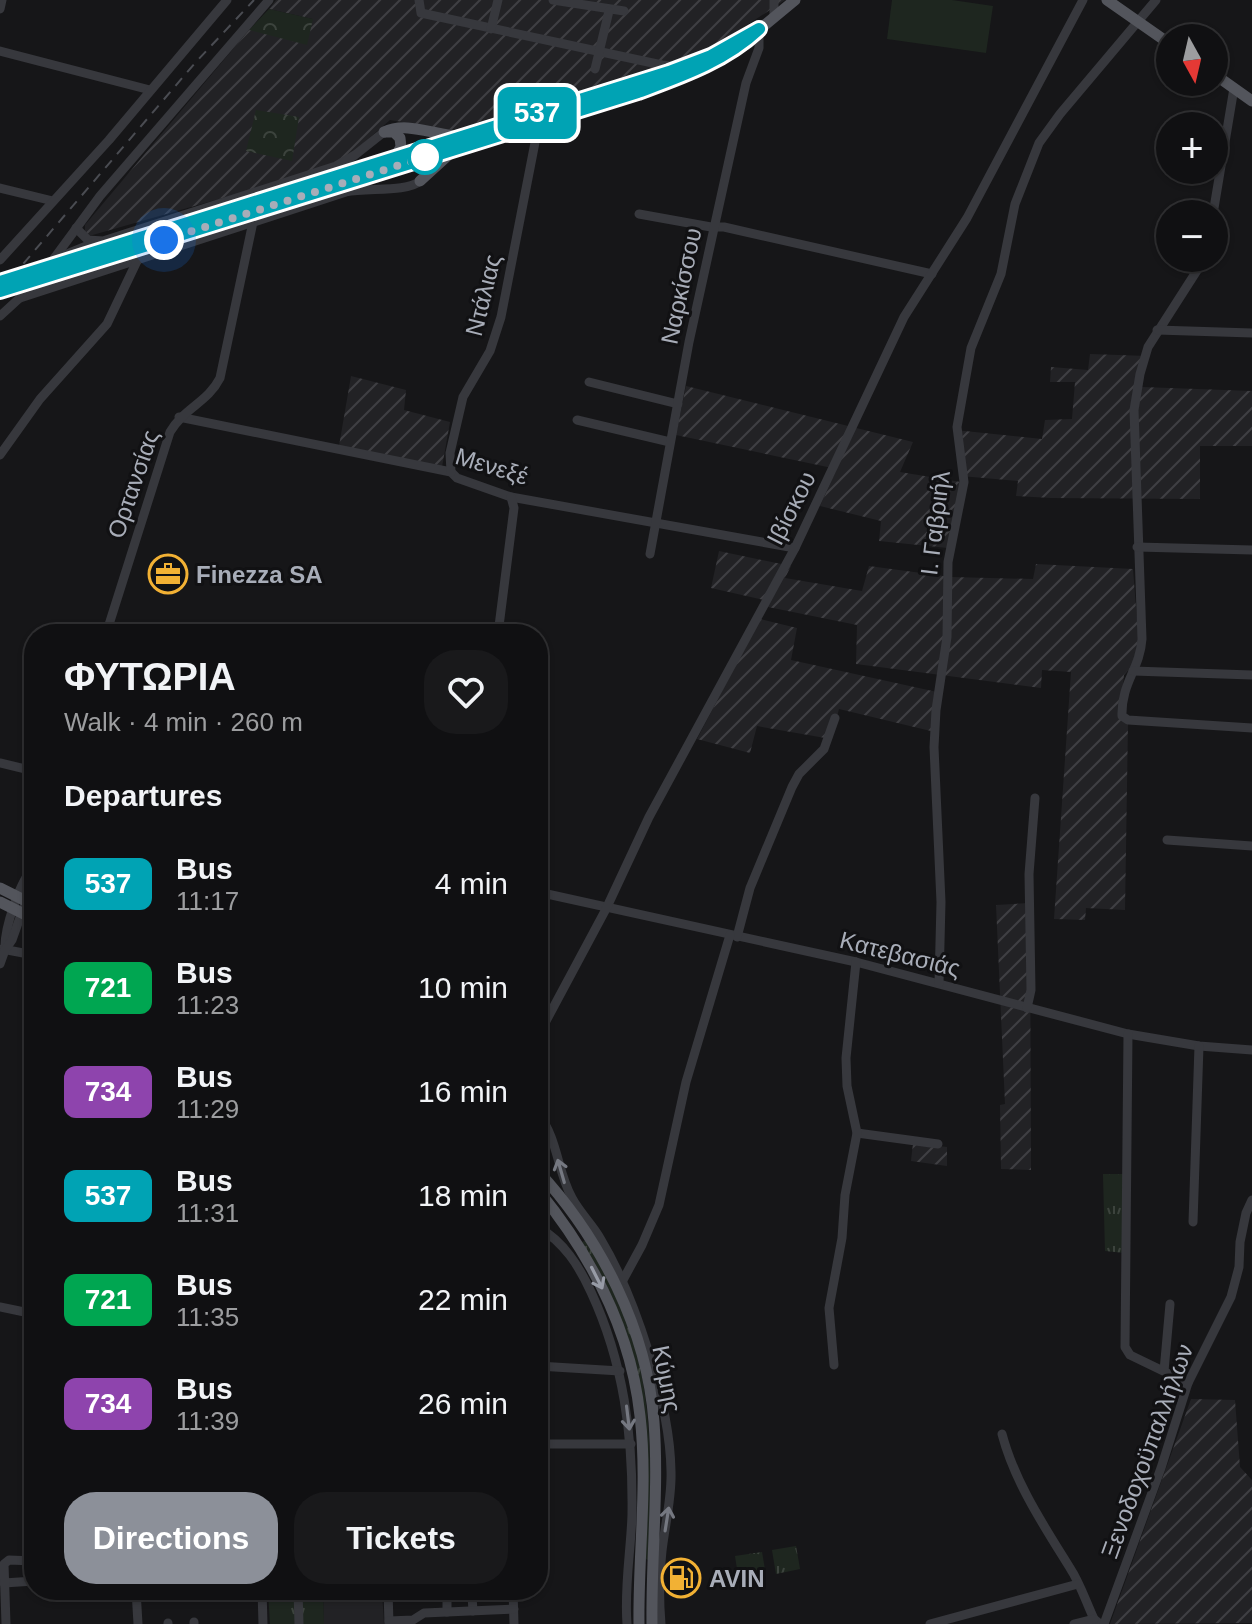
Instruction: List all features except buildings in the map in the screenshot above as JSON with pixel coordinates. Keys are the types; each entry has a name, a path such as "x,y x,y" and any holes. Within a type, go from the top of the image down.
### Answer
{"main road":[{"path":"384,132 398,127 460,142 638,92 694,72 749,38 795,0"},
{"path":"1107,0 1156,34"},
{"path":"0,282 460,142 683,67 711,56 759,29"},
{"path":"1228,84 1252,101"},
{"path":"384,132 394,132 400,138 400,160"},
{"path":"420,181 460,142"},
{"path":"400,160 419,169 420,181"},
{"path":"0,291 162,235"},
{"path":"0,888 24,900"},
{"path":"0,902 24,914"},
{"name":"Κύμης","path":"548,1183 576,1217 603,1260 632,1323 645,1369 655,1438 652,1624"},
{"name":"Κύμης","path":"548,1203 566,1226 602,1286 619,1327 638,1399 642,1440 639,1624"}],"street":[{"path":"0,9 2,0"},
{"path":"0,260 150,90 218,5 227,0"},
{"path":"0,316 20,298 269,0"},
{"path":"419,0 421,13 683,67"},
{"path":"491,29 498,0"},
{"path":"553,0 624,11"},
{"path":"774,0 774,16"},
{"name":"Ιβίσκου","path":"548,1017 606,909 649,817 795,548 904,317 973,208 1083,0"},
{"name":"Ι. Γαβριήλ","path":"939,983 941,902 935,735 947,637 949,555 964,482 957,427 971,348 1001,274 1017,196 1039,143 1156,0"},
{"path":"595,69 609,11"},
{"name":"Ναρκίσσου","path":"650,554 670,442 746,83 759,48 759,29"},
{"path":"0,51 150,90"},
{"path":"1215,200 1234,88"},
{"name":"Ντάλιας","path":"451,472 450,453 463,397 490,351 501,317 539,122"},
{"path":"52,260 96,242 336,166 384,132"},
{"path":"20,298 357,189 412,187 420,181"},
{"path":"0,188 53,201"},
{"path":"639,214 724,227 932,274"},
{"name":"Ορτανσίας","path":"109,624 160,459 179,417 213,392 220,378 253,222"},
{"path":"76,228 88,240 96,242"},
{"path":"0,455 40,399 107,324 138,259"},
{"path":"1196,272 1157,330 1143,361 1134,410 1142,639 1139,661 1127,680 1122,716 1125,719 1252,728"},
{"path":"1157,330 1252,333"},
{"path":"589,382 678,404"},
{"name":"Μενεξέ","path":"179,417 451,472 457,478 511,497 795,548"},
{"path":"577,420 670,442"},
{"path":"499,624 514,508 511,497"},
{"path":"1137,547 1252,550"},
{"path":"1133,671 1252,675"},
{"path":"623,1280 659,1205 686,1082 750,888 792,787 799,774 824,749 835,718"},
{"path":"0,763 24,769"},
{"path":"1027,1008 1031,990 1029,874 1035,798"},
{"path":"1167,840 1252,846"},
{"name":"Κατεβασιάς","path":"548,894 856,962 1128,1034 1199,1046 1252,1050"},
{"path":"0,964 4,937 24,904"},
{"path":"2,949 24,953"},
{"path":"834,1365 829,1308 857,1133 847,1086 846,1058 856,962"},
{"path":"1128,1034 1125,1347 1130,1355 1188,1383"},
{"path":"1193,1222 1199,1046"},
{"path":"548,1130 565,1185 575,1205 600,1237 623,1280 655,1379 670,1453 671,1496 659,1596 661,1624"},
{"path":"857,1133 938,1144"},
{"name":"Ξενοδοχοϋπαλλήλων","path":"1099,1622 1161,1468 1188,1383 1231,1297 1239,1267 1243,1227 1252,1200"},
{"path":"548,1234 560,1243 587,1283 605,1322 620,1371 631,1444 632,1514 627,1624"},
{"path":"1164,1371 1170,1304"},
{"path":"0,1307 24,1312"},
{"path":"548,1367 620,1371"},
{"path":"1002,1434 1009,1462 1099,1622 1074,1624"},
{"path":"548,1444 631,1444"},
{"path":"6,1624 10,1611 4,1583 4,1564 9,1560 24,1561"},
{"path":"4,1583 24,1582"},
{"path":"930,1624 1078,1584"},
{"path":"133,1600 138,1624"},
{"path":"260,1600 263,1624"},
{"path":"298,1600 299,1624"},
{"path":"388,1600 389,1622 413,1620 424,1613 445,1615 514,1609"},
{"path":"445,1615 447,1600"},
{"path":"472,1600 473,1611"},
{"path":"514,1600 514,1624"}],"shaded area":[{"path":"276,0 785,0 709,50 453,130 390,120 338,165 89,236 85,225 249,30 313,19 269,9"},
{"path":"1090,354 1147,356 1142,387 1252,391 1252,446 1200,446 1200,499 1016,496 1018,481 961,476 955,430 1042,439 1045,420 1072,419 1075,382 1050,382 1051,367 1088,370"},
{"path":"351,376 406,390 404,410 450,422 442,467 339,446"},
{"path":"686,386 913,442 900,472 961,482 948,548 879,541 881,521 820,506 837,469 676,435"},
{"path":"719,551 791,566 785,578 862,591 869,566 951,577 1033,579 1036,564 1133,569 1137,660 1124,675 1120,717 1128,723 1125,910 1086,908 1085,920 1054,919 1071,672 1042,670 1041,688 856,664 857,625 768,607 769,601 711,588"},
{"path":"760,619 797,628 791,660 937,692 935,732 839,709 831,739 757,726 750,753 697,739"},
{"path":"1030,903 1031,1170 1001,1169 1000,1105 1005,1104 996,905"},
{"path":"913,1143 947,1147 947,1166 911,1161"},
{"path":"1191,1399 1235,1400 1240,1467 1252,1480 1252,1623 1110,1624"},
{"path":"323,1600 383,1600 384,1624 324,1624"}],"green space":[{"path":"892,0 952,0 993,6 986,53 887,39"},
{"path":"269,9 313,19 307,45 249,30"},
{"path":"256,110 299,117 292,161 246,151"},
{"path":"1103,1174 1124,1174 1125,1253 1105,1251"},
{"path":"586,1240 620,1305 640,1367 649,1431 648,1560 642,1396 582,1242"},
{"path":"796,1546 800,1569 776,1574 772,1550"},
{"path":"762,1552 766,1576 739,1581 735,1556"},
{"path":"269,1600 323,1600 324,1624 270,1624"}],"railway":[{"path":"0,291 195,63 254,0"}],"bus line":[{"name":"537","path":"0,282 669,72 711,56 759,29 694,72 638,92 0,291"}],"place":[{"name":"Finezza SA","path":"168,574"},
{"name":"AVIN","path":"681,1578"}],"route":[{"path":"164,240 425,157"}]}
